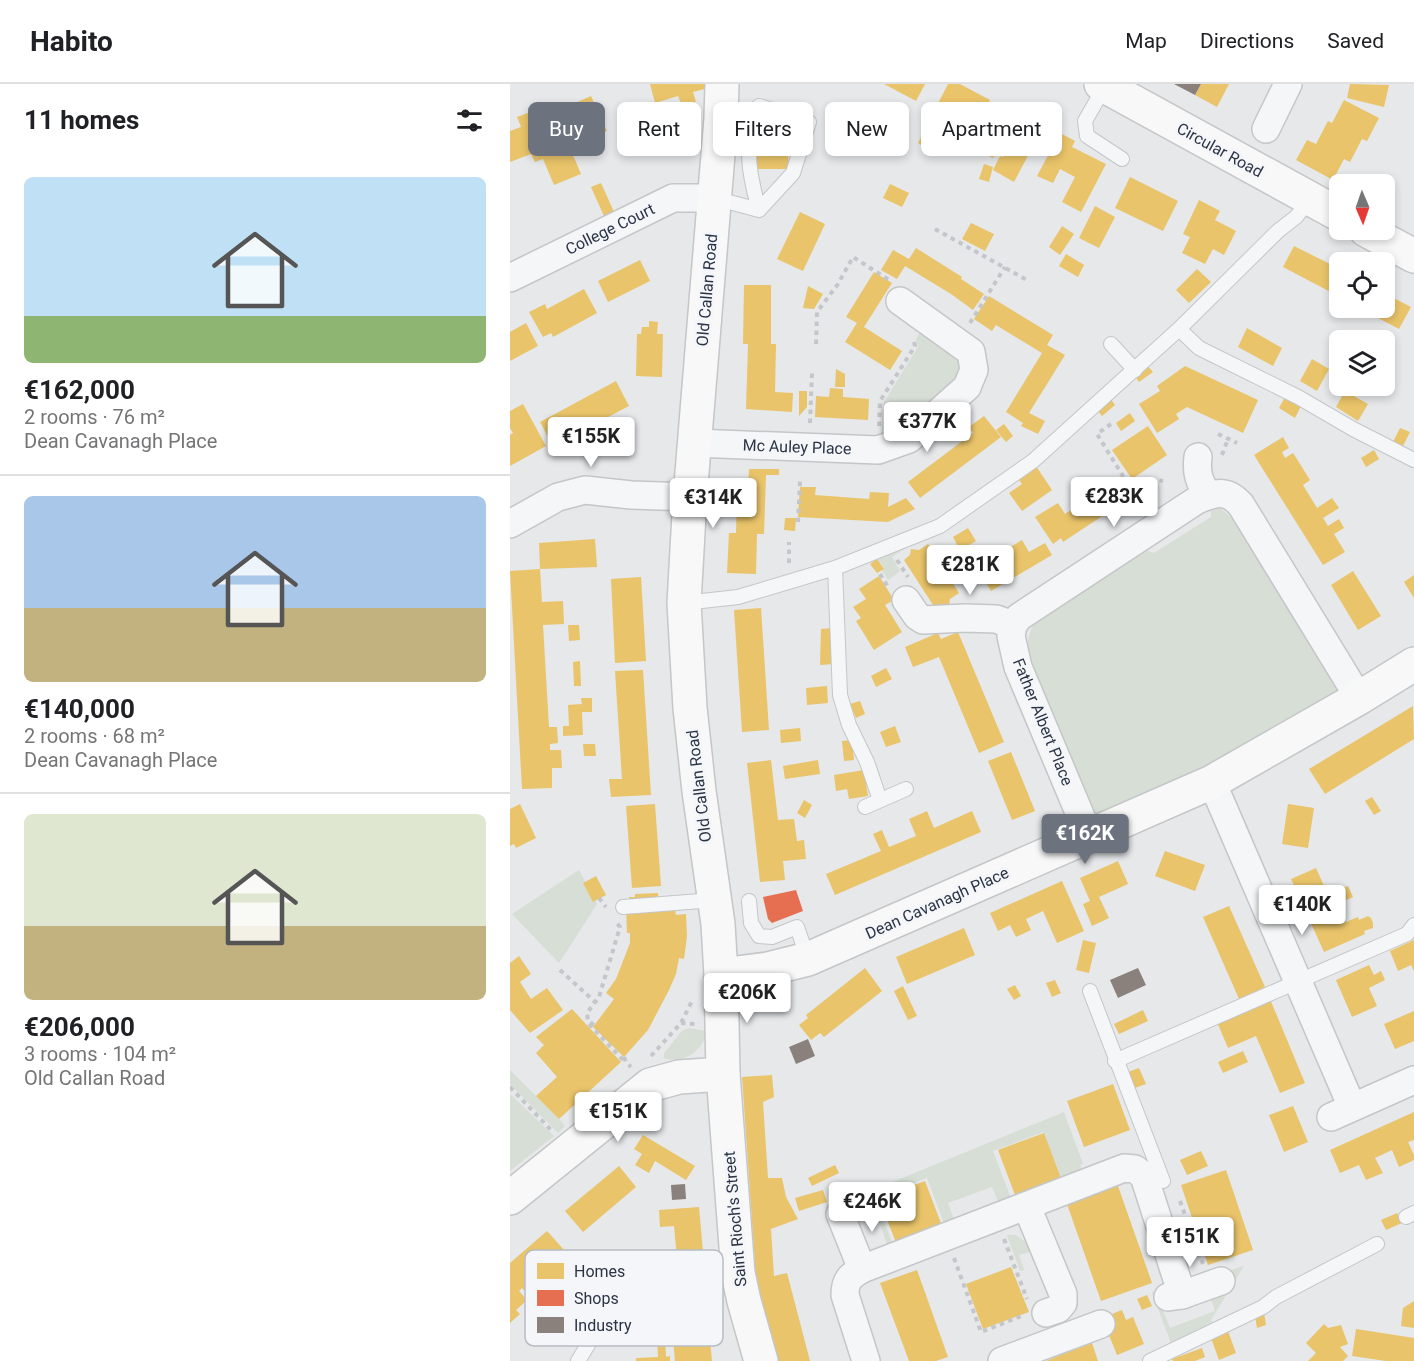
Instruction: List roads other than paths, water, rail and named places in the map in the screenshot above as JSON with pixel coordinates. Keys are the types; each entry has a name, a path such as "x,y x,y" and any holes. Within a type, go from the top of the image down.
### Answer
{"street":[{"name":"Old Callan Road","path":"722,84 684,603 690,708 721,975 723,1074"},
{"path":"1266,129 1288,84"},
{"name":"Circular Road","path":"1103,85 1329,209"},
{"name":"College Court","path":"510,278 673,198 714,198"},
{"path":"1384,240 1414,256"},
{"name":"Mc Auley Place","path":"694,443 878,450 909,439 967,387 982,366 971,352 902,298"},
{"path":"1208,495 1199,481 1197,469 1210,457"},
{"path":"510,524 558,497 585,490 631,495 690,497"},
{"path":"908,590 917,616 923,620 996,619 1013,625 1019,617 1197,500 1219,493 1232,495 1241,505 1359,698"},
{"name":"Father Albert Place","path":"1013,625 1011,636 1018,667 1089,836"},
{"name":"Dean Cavanagh Place","path":"721,975 768,969 808,959 1212,782 1414,664"},
{"path":"1212,782 1297,981 1342,1112 1414,1080"},
{"path":"510,1198 650,1085 679,1077 723,1074"},
{"name":"Saint Rioch's Street","path":"723,1074 738,1273 761,1361"},
{"path":"866,1361 845,1294 845,1286 849,1277 862,1269 1124,1168 1135,1169 1144,1176 1175,1296 1213,1273"},
{"path":"1027,1207 1063,1294 1063,1303 1058,1309 1039,1313"},
{"path":"840,1214 862,1269"},
{"path":"1002,1361 1101,1324"}],"lane":[{"path":"1103,85 1085,121 1087,136 1122,159"},
{"path":"759,106 809,122 793,174 759,210 748,171 750,135 759,106"},
{"path":"714,198 759,210"},
{"path":"684,603 738,597 835,568 940,526 1033,461 1179,329 1278,231 1296,218 1310,199"},
{"path":"1179,329 1199,348 1298,397 1353,429 1414,460"},
{"path":"1111,344 1135,370"},
{"path":"835,568 840,695 849,725 867,762 880,800"},
{"path":"865,807 906,789"},
{"path":"623,907 714,900"},
{"path":"749,901 751,923 759,936 772,937 797,927 808,959"},
{"path":"1115,1061 1407,934 1414,925"},
{"path":"1090,991 1162,1181"},
{"path":"1150,1361 1263,1307 1276,1297 1377,1244"},
{"path":"578,1361 587,1346"}]}
